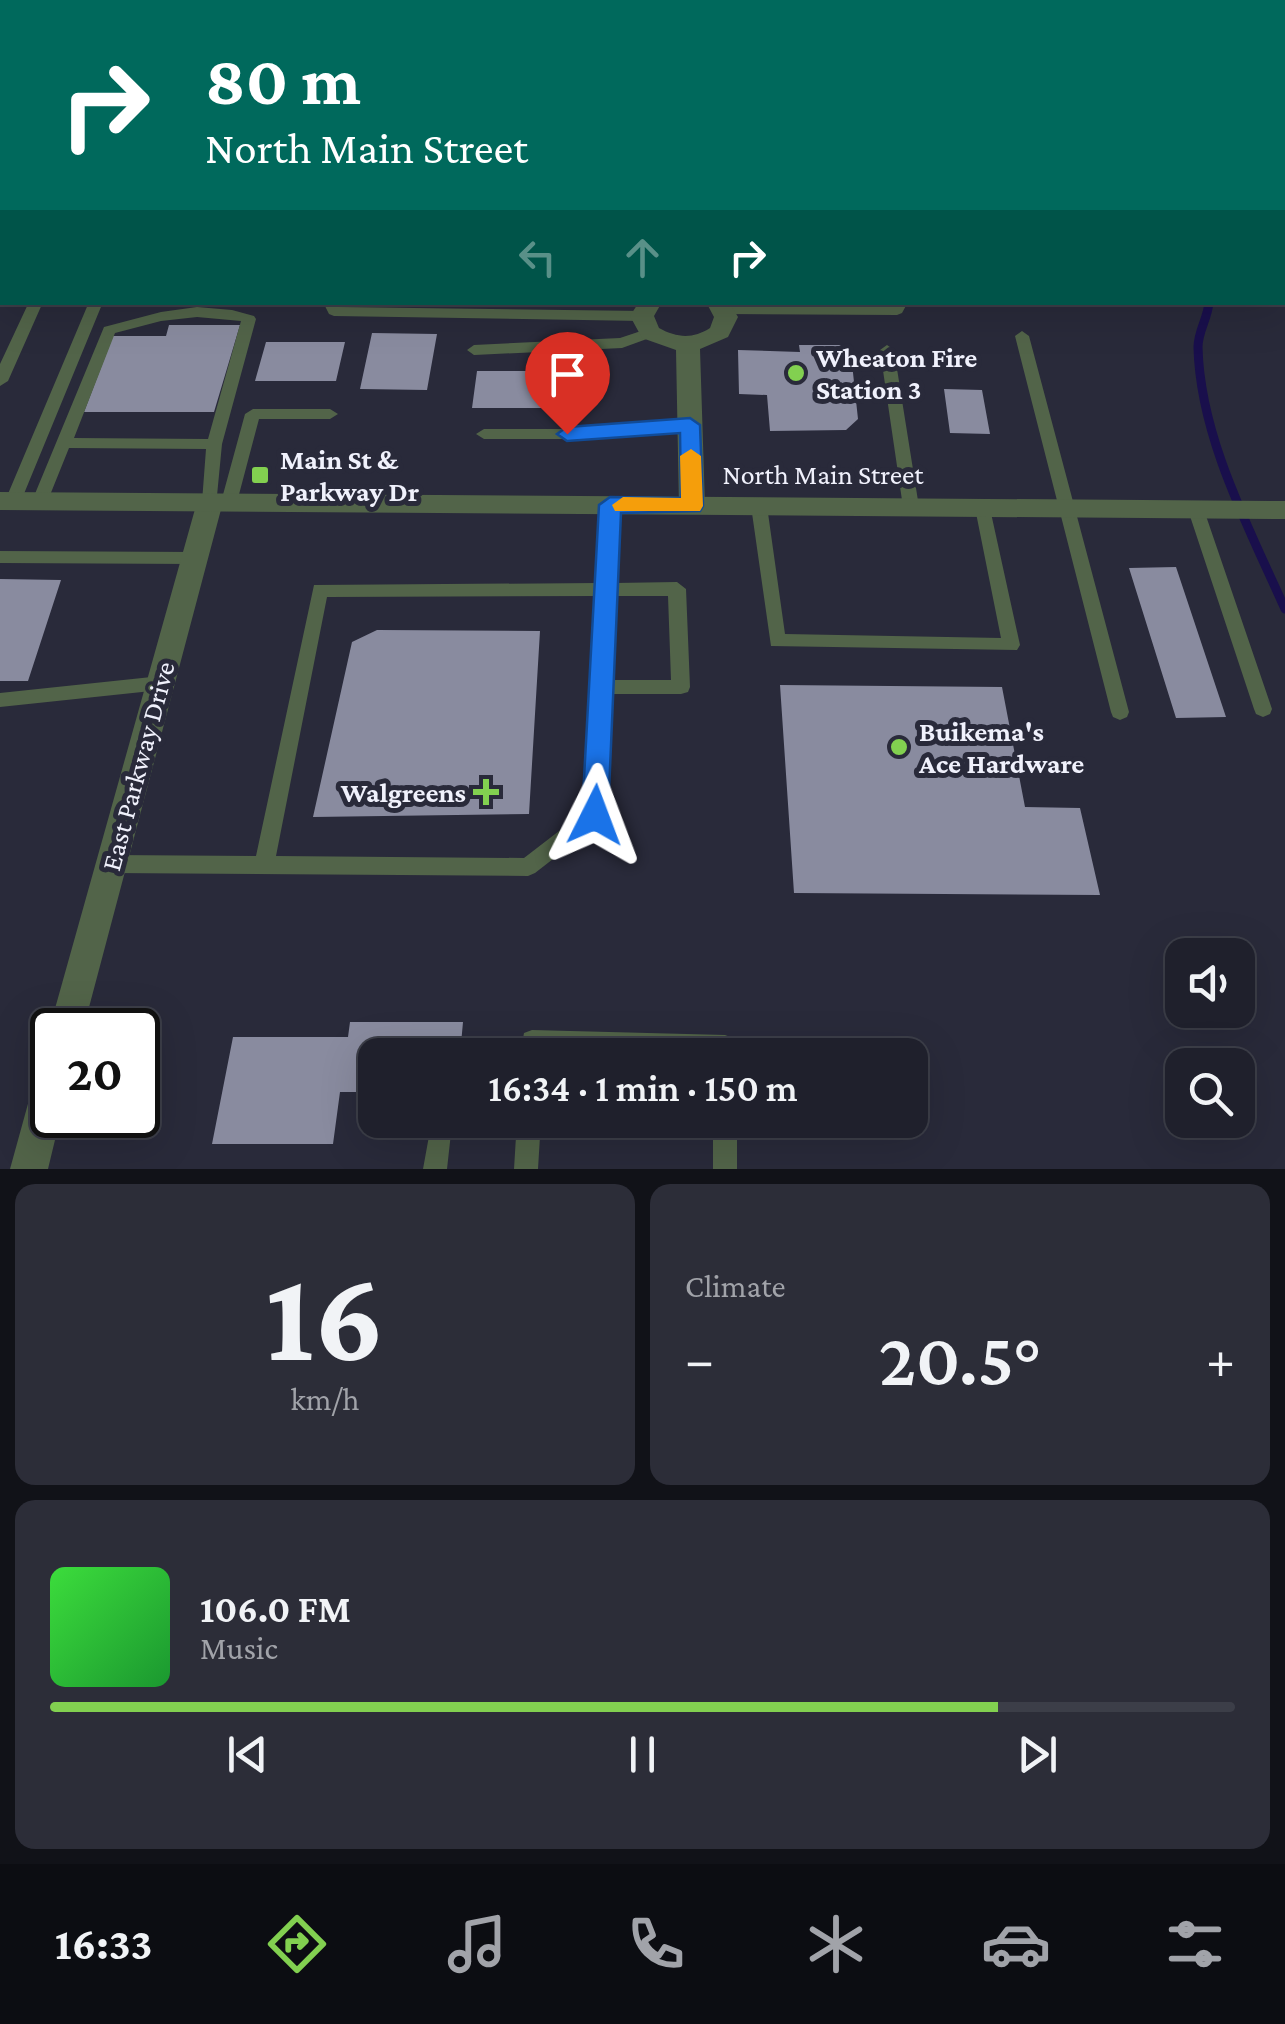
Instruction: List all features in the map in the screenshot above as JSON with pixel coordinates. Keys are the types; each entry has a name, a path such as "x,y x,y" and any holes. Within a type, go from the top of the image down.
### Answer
{"street":[{"path":"648,317 674,343 688,344 720,332 725,325 720,306"},
{"path":"688,344 692,506"},
{"name":"North Main Street","path":"18,501 1285,510"},
{"name":"East Parkway Drive","path":"72,1008 194,558 219,502"},
{"path":"29,1169 37,1138"}],"lane":[{"path":"0,381 35,305"},
{"path":"18,501 95,305"},
{"path":"331,305 334,311 516,308 648,317"},
{"path":"720,306 897,310 899,305"},
{"path":"18,501 64,443 110,330 165,308 232,308 249,319 214,444 219,502"},
{"path":"474,350 622,344 648,317"},
{"path":"1022,336 1120,712"},
{"path":"887,350 911,508"},
{"path":"219,502 253,414 330,414"},
{"path":"484,434 567,434 690,425"},
{"path":"64,443 214,444"},
{"path":"111,864 528,867 595,815 610,505"},
{"path":"759,506 777,641 1012,645 983,508"},
{"path":"1203,510 1262,709"},
{"path":"0,557 194,558"},
{"path":"264,865 320,590 677,589 681,688 601,687"},
{"path":"0,700 161,683"},
{"path":"435,1169 438,1138"},
{"path":"526,1169 527,1138"},
{"path":"725,1138 725,1169"}],"building":[{"path":"169,325 240,325 214,412 84,412 113,336 166,336"},
{"path":"372,333 437,334 427,390 360,389"},
{"path":"266,342 345,342 336,381 255,381"},
{"name":"Wheaton Fire Station 3","path":"799,345 850,345 858,419 846,430 770,431 767,395 739,394 738,350 800,352"},
{"path":"477,371 592,371 590,408 472,408"},
{"path":"944,389 982,390 990,434 950,433"},
{"path":"1176,567 1226,717 1176,718 1129,568"},
{"path":"0,579 61,580 28,681 0,681"},
{"name":"Walgreens","path":"377,630 540,631 529,814 313,817 352,642"},
{"name":"Buikema's Ace Hardware","path":"780,685 1002,687 1025,807 1080,808 1100,895 794,893"},
{"path":"350,1022 463,1022 462,1038 358,1038 358,1092 340,1092 333,1144 212,1144 233,1037 348,1037"}],"waterway":[{"path":"1208,305 1198,347 1207,415 1242,514 1285,609"}],"slow traffic":[{"path":"623,505 692,506 691,456"}],"place":[{"name":"Wheaton Fire Station 3","path":"796,373"},
{"name":"Main St & Parkway Dr","path":"260,475"},
{"name":"Buikema's Ace Hardware","path":"899,747"},
{"name":"Walgreens","path":"486,792"}],"route":[{"path":"567,434 690,425 692,506 610,505 595,815"}]}
